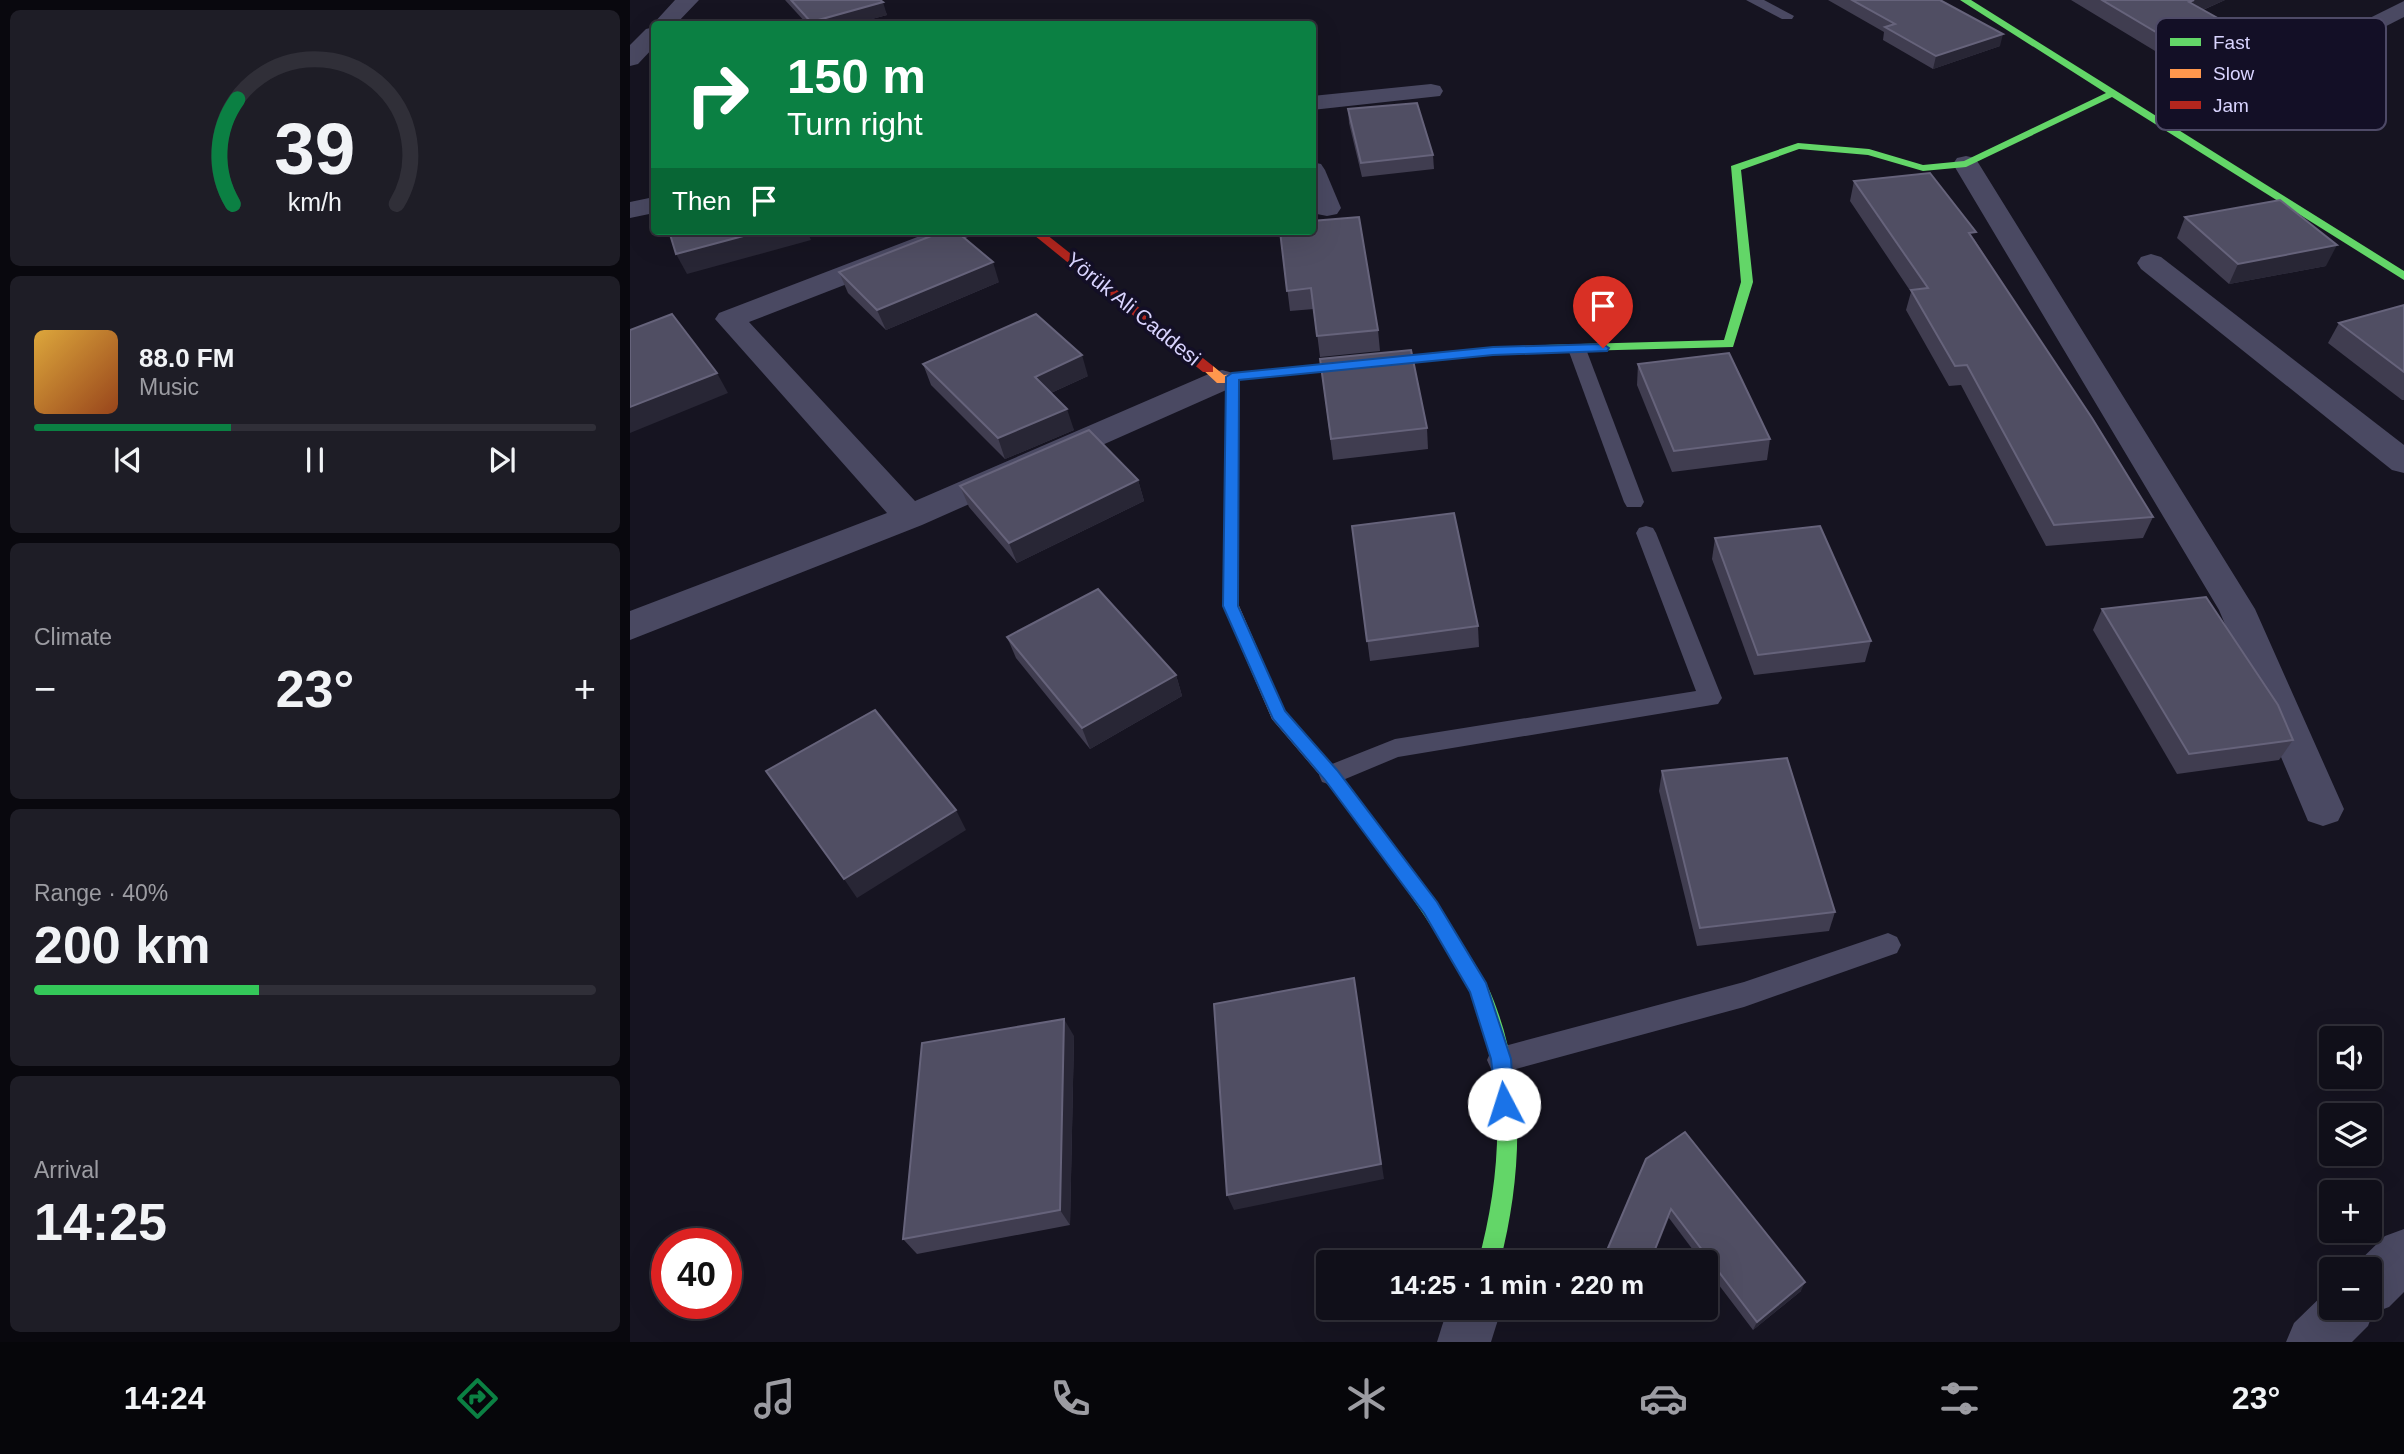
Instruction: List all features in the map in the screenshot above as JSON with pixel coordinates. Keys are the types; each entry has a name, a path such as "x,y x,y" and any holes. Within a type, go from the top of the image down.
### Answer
{"street":[{"path":"667,21 688,0"},
{"path":"1965,0 2156,120"},
{"path":"2384,18 2404,8"},
{"path":"630,59 651,37"},
{"path":"1316,103 1431,91"},
{"path":"630,626 910,517 1227,379 1493,351 1729,344 1747,282 1735,168 1798,146 1869,152 1923,168 1966,164 2113,93"},
{"path":"2172,130 2404,276"},
{"path":"1966,164 2237,609 2323,809"},
{"path":"1316,180 1327,208"},
{"path":"630,210 651,206"},
{"path":"910,517 730,319 948,235"},
{"name":"Yörük Ali Caddesi","path":"1040,235 1227,379"},
{"path":"2151,263 2404,462"},
{"path":"1227,379 1231,606 1278,715 1331,775 1430,908 1479,989 1501,1059 1508,1148 1493,1250"},
{"path":"2382,1276 2404,1255"},
{"path":"1464,1342 1471,1320"},
{"path":"2313,1342 2336,1320"}],"lane":[{"path":"1753,0 1787,16"},
{"path":"1577,349 1634,502"},
{"path":"1331,775 1395,748 1710,698 1646,533"},
{"path":"1501,1059 1724,1002 1836,966 1888,945"}],"building":[{"path":"791,0 883,2 815,21 810,21"},
{"path":"1852,0 1940,0 2003,34 1936,56 1885,27 1895,24"},
{"path":"2102,0 2194,0 2189,2 2217,18 2156,18 2156,32"},
{"path":"1417,103 1433,155 1361,163 1348,109"},
{"path":"1930,173 1976,232 1969,233 2092,418 2153,517 2054,525 1967,365 1955,366 1911,290 1928,288 1854,181"},
{"path":"2280,200 2337,245 2238,264 2185,217"},
{"path":"1359,217 1378,330 1317,336 1311,288 1287,291 1280,235 1316,235 1316,221"},
{"path":"670,235 747,235 676,254"},
{"path":"934,235 961,235 993,262 877,310 839,272"},
{"path":"2404,305 2404,372 2339,323"},
{"path":"672,314 717,373 630,407 630,330"},
{"path":"1036,314 1082,355 1035,377 1067,409 998,438 923,364"},
{"path":"1411,350 1427,428 1331,439 1320,359"},
{"path":"1729,353 1770,439 1674,451 1638,364"},
{"path":"1089,430 1138,480 1009,543 960,486"},
{"path":"1454,513 1478,626 1367,641 1352,526"},
{"path":"1820,526 1871,641 1758,655 1715,538"},
{"path":"1098,589 1176,675 1082,728 1007,637"},
{"path":"2206,597 2278,705 2293,740 2189,754 2102,609"},
{"path":"875,710 956,810 844,879 766,771"},
{"path":"1787,758 1835,912 1700,928 1662,771"},
{"path":"1354,978 1381,1164 1227,1195 1214,1004"},
{"path":"1064,1019 1060,1210 903,1239 922,1043"},
{"path":"1685,1132 1805,1282 1757,1322 1718,1271 1718,1250 1702,1250 1671,1209 1655,1250 1607,1250 1646,1159"}],"traffic: fast":[{"path":"1965,0 2156,120"},
{"path":"1545,349 1729,344 1747,282 1735,168 1798,146 1869,152 1923,168 1966,164 2113,93"},
{"path":"2172,130 2404,276"},
{"path":"1342,789 1440,925 1477,985 1491,1023 1499,1057 1507,1126 1504,1195 1492,1250"}],"traffic: slow":[{"path":"1232,377 1493,351 1545,349"},
{"path":"1208,369 1222,380 1232,377 1231,606 1278,715 1342,789"}],"traffic: jam":[{"path":"1040,235 1208,369"}],"route":[{"path":"1504,1104 1501,1059 1479,989 1430,908 1381,840 1331,775 1278,715 1231,606 1232,377 1493,351 1603,348"}]}
